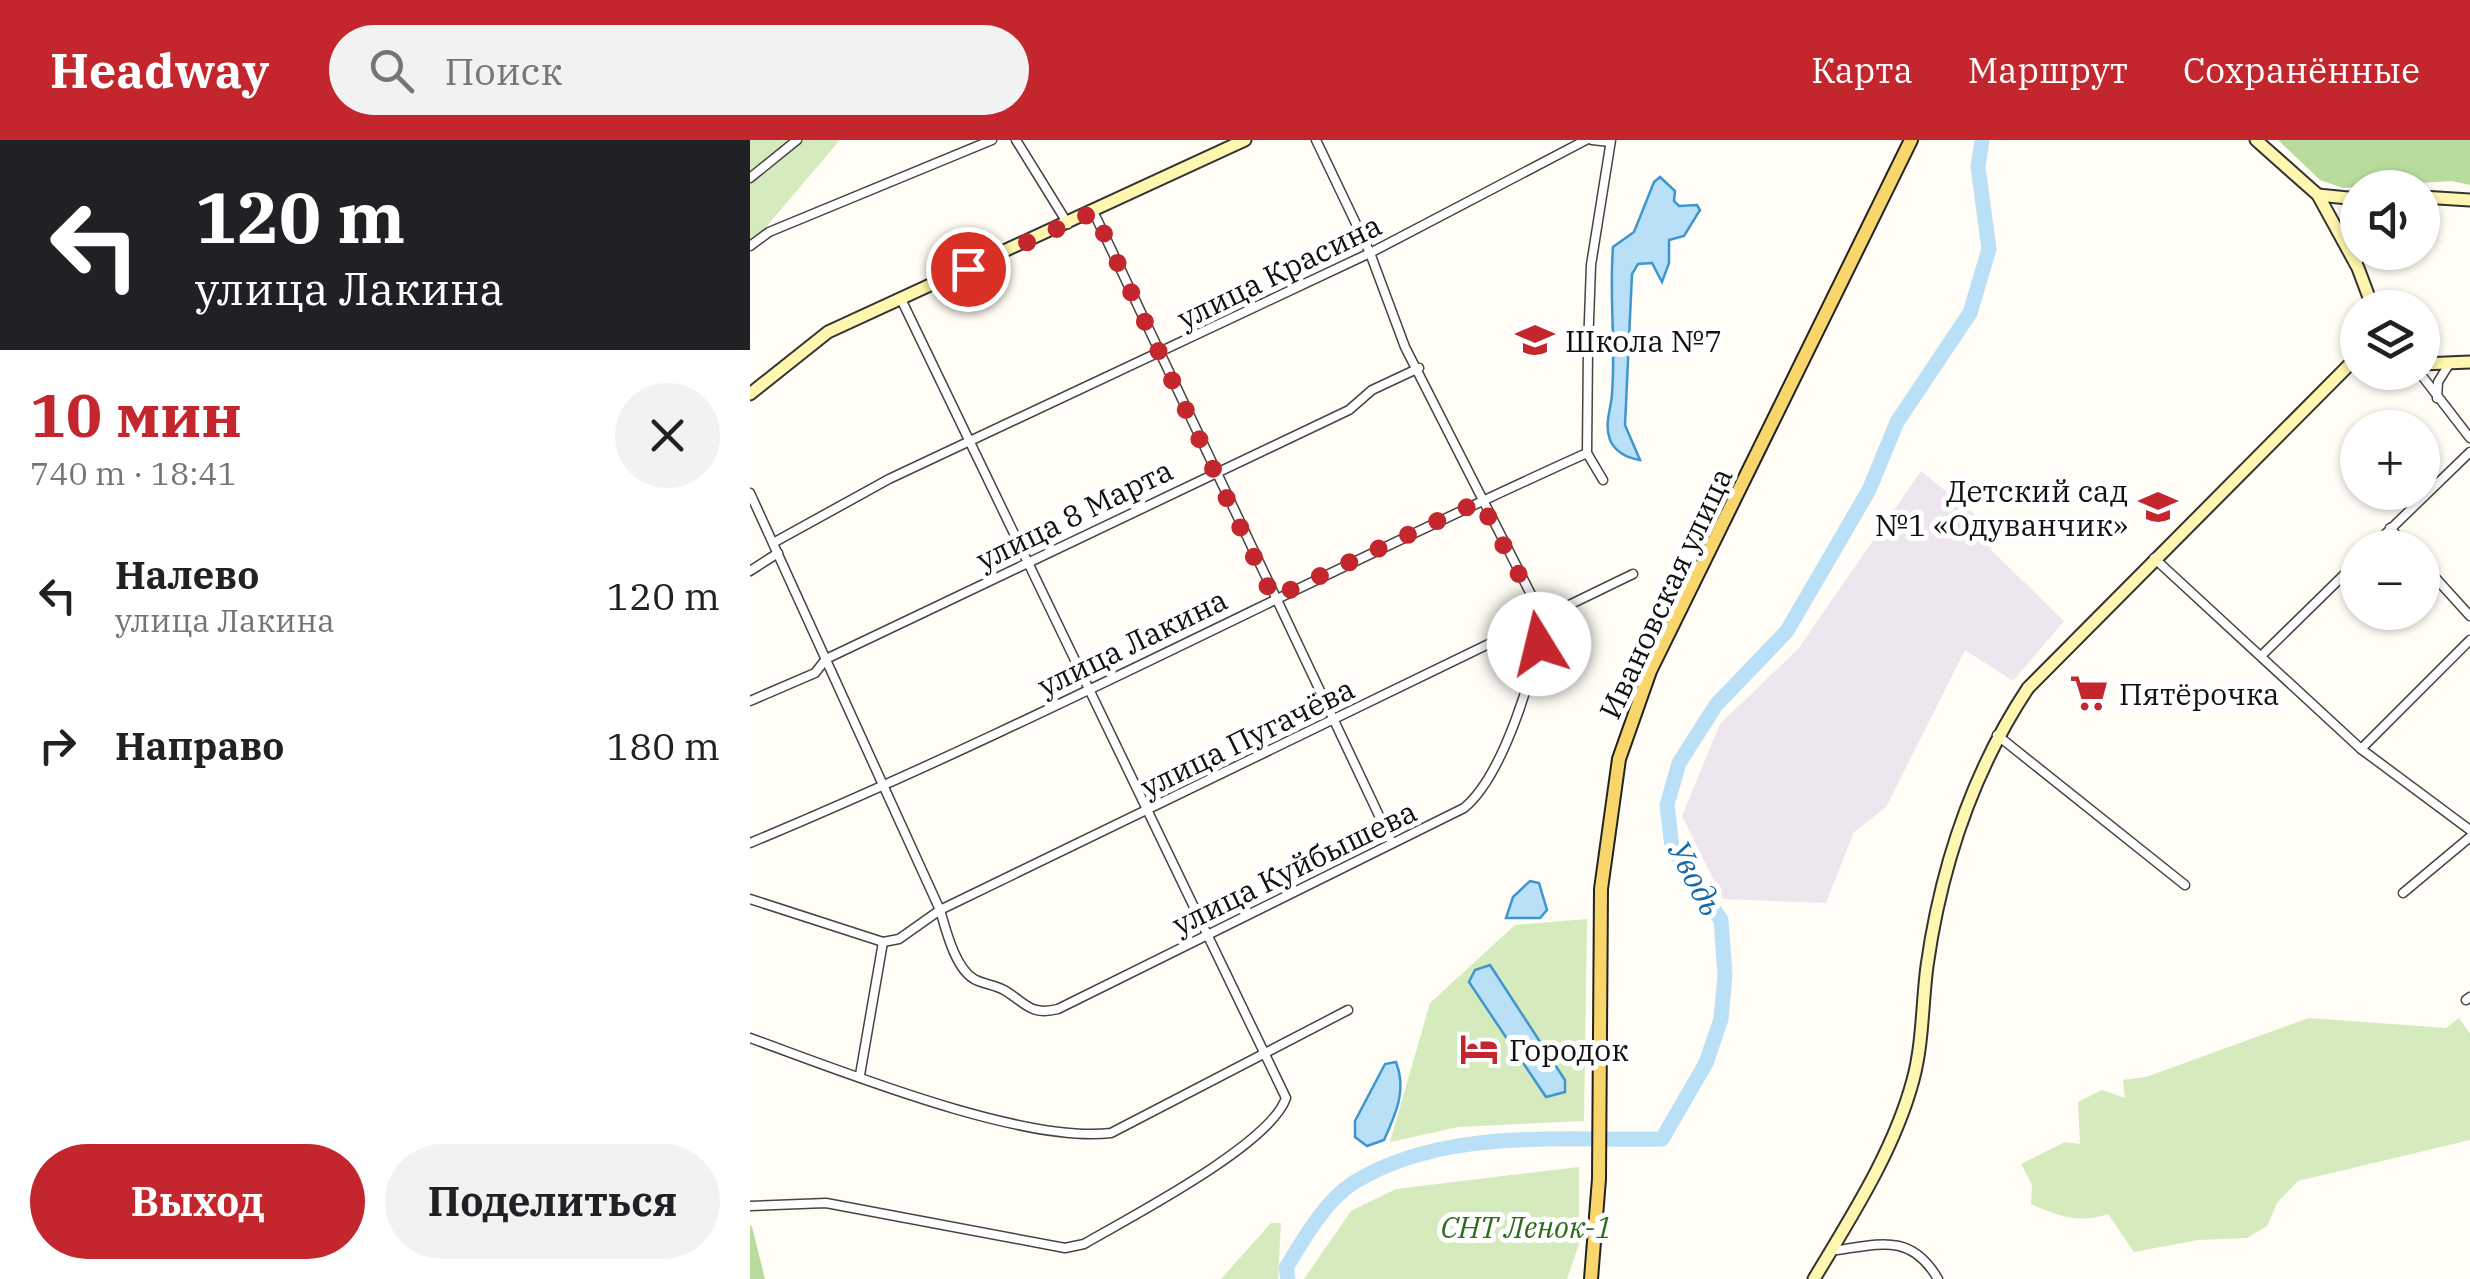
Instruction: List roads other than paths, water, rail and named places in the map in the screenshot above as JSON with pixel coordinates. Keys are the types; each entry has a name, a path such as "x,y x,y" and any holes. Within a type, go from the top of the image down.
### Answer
{"main road":[{"name":"Ивановская улица","path":"1591,1279 1599,1179 1602,889 1619,759 1650,671 1912,140"}],"street":[{"path":"750,178 797,140"},
{"path":"750,246 769,232 992,140"},
{"path":"1016,140 1068,224"},
{"path":"1023,152 1031,140"},
{"path":"750,394 828,332 1245,140"},
{"path":"1316,140 1370,253 1390,316 1542,618"},
{"name":"улица Красина","path":"773,544 969,440 1370,253 1589,140 1610,141"},
{"path":"2257,140 2318,195 2340,235"},
{"path":"1602,480 1587,453 1591,265 1610,141"},
{"path":"2318,195 2340,197"},
{"path":"2440,198 2470,200"},
{"path":"1094,212 1392,843"},
{"path":"750,1206 826,1203 1065,1248 1084,1244 1208,1171 1270,1124 1286,1098 901,299"},
{"path":"2440,365 2470,362"},
{"path":"2436,398 2438,382 2448,366"},
{"name":"улица 8 Марта","path":"750,702 815,673 826,659 1349,410 1372,390 1419,368"},
{"path":"1814,1279 1895,1133 1914,1079 1936,908 1955,843 1997,735 2028,688 2340,374"},
{"path":"2430,390 2470,438"},
{"path":"2390,528 2470,452"},
{"name":"улица Лакина","path":"750,843 884,787 1273,598 1587,453"},
{"path":"750,493 940,910"},
{"path":"750,571 778,553"},
{"path":"2154,558 2362,749 2470,833 2403,893"},
{"name":"улица Пугачёва","path":"882,942 898,939 940,910 1632,574"},
{"path":"2261,656 2340,579"},
{"path":"2440,584 2470,616"},
{"name":"улица Куйбышева","path":"940,910 962,967 971,978 1004,990 1024,1008 1040,1013 1058,1009 1464,808 1491,778 1521,704 1542,618"},
{"path":"2362,749 2470,640"},
{"path":"1997,735 2185,885"},
{"path":"750,898 882,942 860,1075"},
{"path":"751,1040 984,1116 1088,1136 1111,1133 1348,1010"},
{"path":"1831,1251 1897,1243 1922,1255 1938,1279"}],"water":[{"path":"1660,177 1675,191 1674,201 1679,206 1697,205 1700,210 1684,236 1669,240 1669,263 1662,282 1652,263 1638,264 1632,274 1625,425 1640,460 1619,452 1608,434 1613,376 1613,247 1634,232 1654,182"},
{"path":"1530,881 1539,883 1547,910 1540,918 1506,918 1513,897"},
{"path":"1490,965 1565,1080 1565,1092 1546,1097 1469,982 1475,970"},
{"path":"1396,1062 1400,1092 1396,1111 1384,1140 1367,1146 1355,1137 1355,1121 1385,1064"}],"waterway":[{"name":"Уводь","path":"1288,1279 1286,1268 1333,1200 1353,1183 1388,1165 1425,1153 1503,1141 1662,1139 1706,1063 1721,1019 1725,975 1721,920 1672,847 1667,805 1679,763 1716,705 1787,631 1869,490 1897,422 1970,313 1989,249 1978,167 1982,140"}],"place":[{"name":"Школа №7","path":"1535,340"},
{"name":"Детский сад №1 «Одуванчик»","path":"2158,507"},
{"name":"Пятёрочка","path":"2089,693"},
{"name":"Городок","path":"1479,1049"}],"park label":[{"name":"СНТ Ленок-1","path":"1526,1226"}]}
